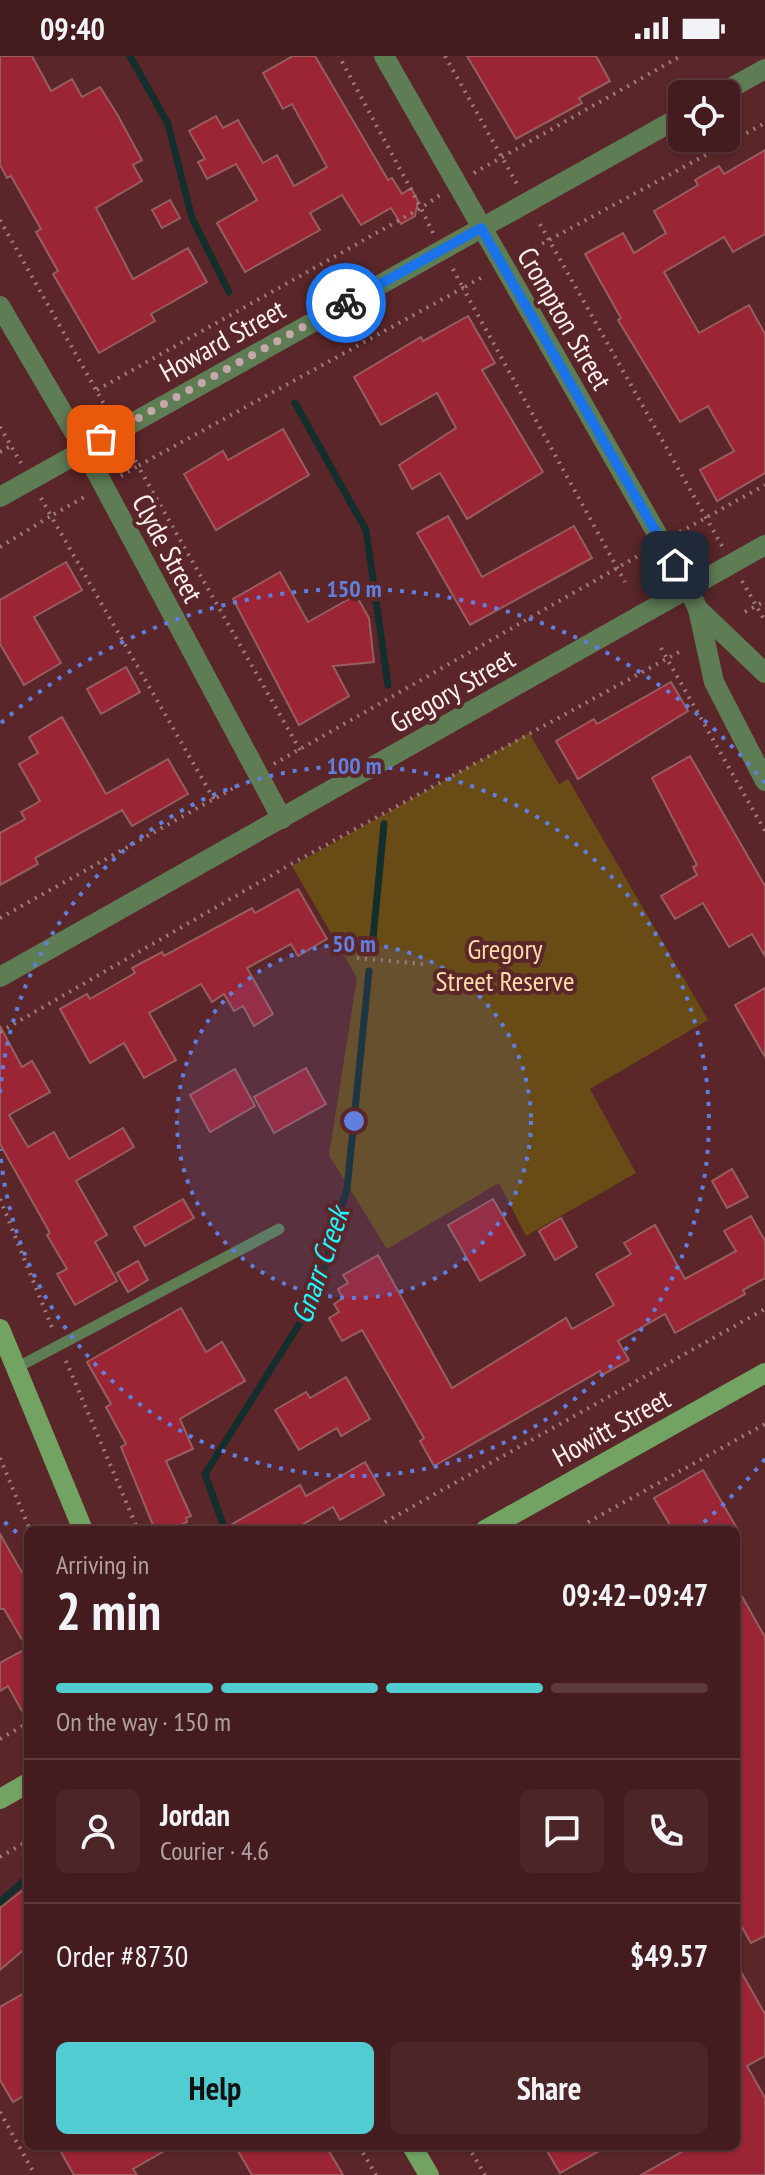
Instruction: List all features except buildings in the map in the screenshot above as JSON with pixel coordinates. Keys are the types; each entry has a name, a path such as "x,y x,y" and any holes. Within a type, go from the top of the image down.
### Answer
{"main road":[{"path":"0,1329 81,1526"},
{"name":"Howitt Street","path":"492,1526 765,1373"},
{"path":"0,1799 24,1785"},
{"path":"414,2150 429,2175"}],"street":[{"name":"Crompton Street","path":"384,56 688,588 698,609 714,682 765,781"},
{"path":"740,83 765,69"},
{"name":"Howard Street","path":"0,497 668,124"},
{"name":"Clyde Street","path":"0,306 84,449 282,819"},
{"name":"Gregory Street","path":"0,977 765,545"},
{"name":"Crompton Street","path":"698,609 765,673"}],"lane":[{"path":"16,1368 279,1229"}],"path":[{"path":"0,220 97,390 421,208 339,56"},
{"path":"445,56 501,157 681,56"},
{"path":"765,123 549,240 765,621"},
{"path":"300,750 138,466 463,288 625,582"},
{"path":"0,427 11,446 0,452"},
{"path":"0,918 215,801 257,774 765,485"},
{"path":"0,547 51,516 215,801"},
{"path":"745,612 765,601"},
{"path":"661,648 765,831"},
{"path":"0,1032 293,863 679,652"},
{"path":"357,958 423,964"},
{"path":"0,1199 136,1526"},
{"path":"378,1526 765,1309"},
{"path":"581,1526 765,1424"},
{"path":"0,1458 28,1526"},
{"path":"0,1739 24,1725"},
{"path":"0,1857 24,1843"},
{"path":"0,2112 35,2175"},
{"path":"361,2150 376,2175"},
{"path":"470,2150 485,2175"}],"green space":[{"name":"Gregory Street Reserve","path":"529,733 559,784 568,779 708,1020 590,1089 636,1173 526,1236 499,1183 387,1249 329,1155 357,978 292,866"}],"waterway":[{"path":"130,56 168,124 192,218 229,292"},
{"path":"295,403 366,530 388,685"},
{"path":"372,949 384,824"},
{"name":"Gnarr Creek","path":"224,1526 205,1474 315,1299 347,1189 369,971"},
{"name":"Gnarr Creek","path":"0,1902 24,1881"}],"way so far":[{"path":"101,439 346,303"}],"route":[{"path":"346,303 481,228 675,565"}]}
